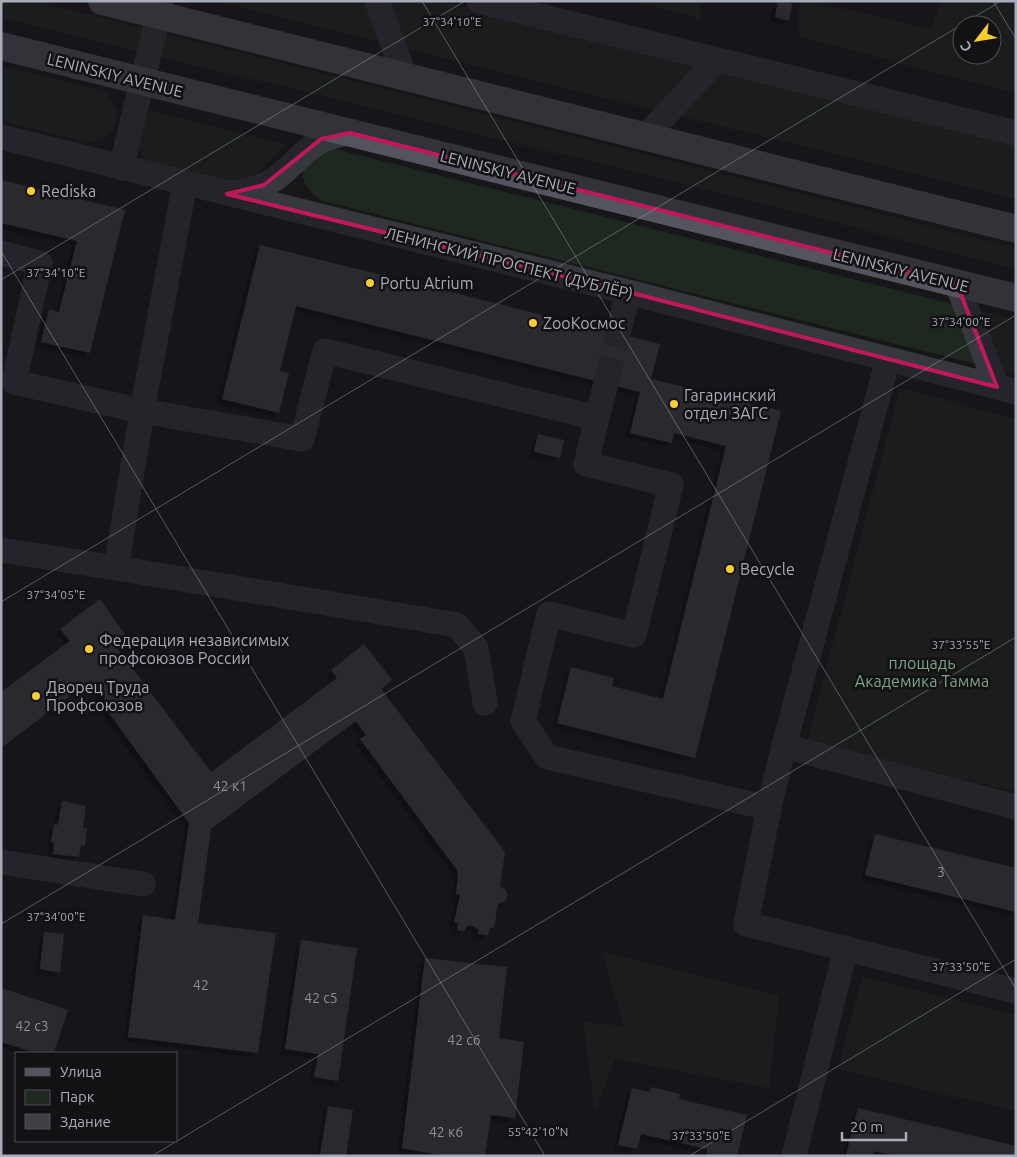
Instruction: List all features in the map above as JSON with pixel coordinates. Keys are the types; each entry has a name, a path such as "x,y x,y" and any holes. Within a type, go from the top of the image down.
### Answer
{"main road":[{"path":"102,1 160,8 405,76 1016,229"},
{"name":"LENINSKIY AVENUE","path":"1,46 1016,298"}],"street":[{"path":"377,1 405,76"},
{"path":"479,1 1016,133"},
{"path":"121,168 160,8"},
{"path":"645,137 716,60"},
{"path":"227,194 264,185 279,176 308,147 321,139 350,133"},
{"name":"ЛЕНИНСКИЙ ПРОСПЕКТ (ДУБЛЁР)","path":"1,136 185,184 628,292 1006,390"},
{"path":"116,568 142,411 185,184"},
{"path":"1,253 40,263 14,382 142,411 302,440 325,351 597,418"},
{"path":"957,284 1006,390"},
{"path":"618,334 628,292"},
{"path":"888,359 784,746 769,808 746,924 1016,991"},
{"path":"606,383 586,464 671,485 637,626 634,636 549,614 523,721 547,757 769,808"},
{"path":"1,550 457,625 476,648 485,703"},
{"path":"784,746 1016,807"},
{"path":"1,862 142,884"},
{"path":"794,1156 846,948"}],"highlighted area":[{"path":"350,133 957,284 997,387 628,292 227,194 264,185 321,139"}],"green space":[{"path":"1,1 36,1 1016,248 1016,269 712,191 1,18"},
{"path":"215,1 439,1 1016,144 1016,199"},
{"path":"635,1 701,1 700,19"},
{"path":"799,1 809,1 932,29 940,1 1016,1 1016,93 799,37"},
{"path":"1,66 99,90 107,94 117,110 114,129 108,136 91,143 1,121"},
{"path":"142,109 285,145 244,186 150,163 140,153 133,140"},
{"path":"327,147 1016,320 1016,374 323,201 309,190 302,173 303,167 307,162"},
{"name":"площадь Академика Тамма","path":"900,388 1016,419 1016,792 807,742"},
{"path":"602,952 779,995 769,1088 615,1059 595,1111 583,1022 624,1026"},
{"path":"862,977 1016,1015 1016,1111 838,1069"}],"building":[{"path":"778,1 792,4 789,21 775,17"},
{"path":"1,180 125,210 90,353 41,342 49,309 59,312 77,241 1,223"},
{"path":"260,245 660,344 651,379 781,411 695,758 557,723 571,667 614,678 612,686 663,699 726,446 674,433 672,443 630,433 640,392 296,306 280,371 289,373 279,413 222,399"},
{"path":"538,434 564,440 560,458 534,452"},
{"path":"100,599 128,639 117,648 211,772 337,678 331,670 364,644 392,680 381,689 505,852 500,886 505,889 508,895 505,901 498,904 494,928 490,927 488,935 478,934 478,929 473,926 467,926 464,931 457,930 458,923 454,923 460,895 456,894 457,870 360,739 366,735 356,721 211,829 198,923 276,933 258,1053 128,1037 143,915 175,920 189,823 101,702 105,699 91,680 1,748 1,692 70,641 60,629"},
{"path":"62,801 86,806 83,828 87,828 85,846 81,845 79,857 53,854 54,843 51,842 54,824 58,825"},
{"path":"875,834 1016,868 1016,912 865,875"},
{"path":"44,932 64,934 60,973 40,969"},
{"path":"301,940 357,948 338,1081 314,1077 318,1054 285,1049"},
{"path":"425,958 507,967 499,1038 524,1042 515,1118 491,1115 485,1156 444,1156 402,1148"},
{"path":"1,988 68,1010 54,1052 33,1052 1,1042"},
{"path":"651,1087 680,1094 679,1099 747,1115 737,1156 707,1156 707,1149 641,1134 637,1149 618,1145 632,1088 650,1092"},
{"path":"328,1106 353,1110 346,1156 320,1156"},
{"path":"858,1108 1016,1146 1016,1156 895,1156 874,1151 873,1156 846,1156"}],"tunnel":[{"path":"606,383 618,334"}],"place":[{"name":"Rediska","path":"31,191"},
{"name":"Portu Atrium","path":"370,283"},
{"name":"ZooКосмос","path":"533,323"},
{"name":"Гагаринский отдел ЗАГС","path":"674,404"},
{"name":"Becycle","path":"730,569"},
{"name":"Федерация независимых профсоюзов России","path":"89,649"},
{"name":"Дворец Труда Профсоюзов","path":"36,696"}]}
